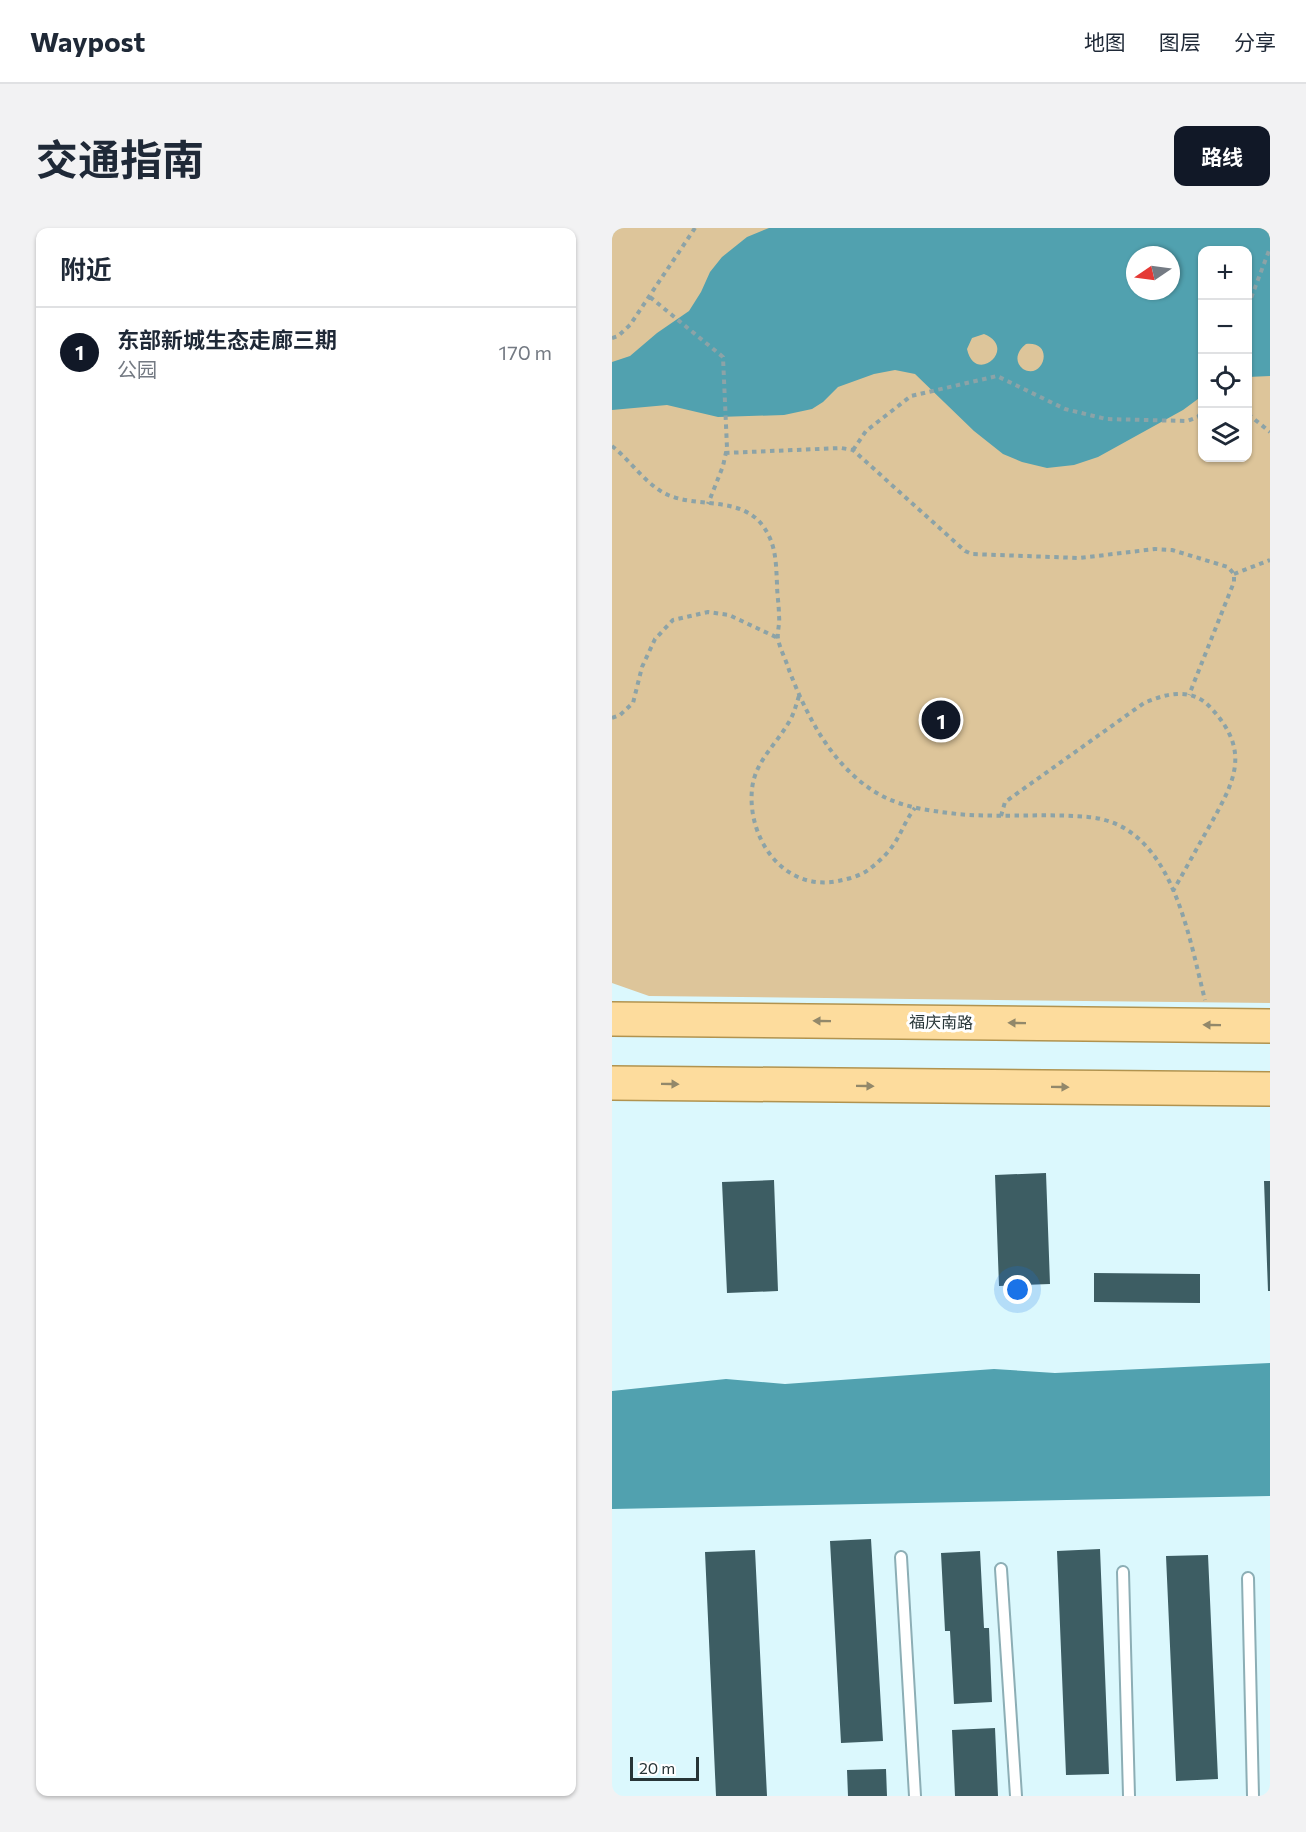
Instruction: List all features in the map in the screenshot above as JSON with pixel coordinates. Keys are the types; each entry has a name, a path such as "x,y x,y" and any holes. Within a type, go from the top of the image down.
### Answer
{"main road":[{"name":"福庆南路","path":"612,1018 1270,1026"},
{"path":"612,1083 1270,1089"}],"lane":[{"path":"901,1557 915,1796"},
{"path":"1001,1569 1016,1796"},
{"path":"1123,1572 1129,1796"},
{"path":"1248,1578 1253,1796"}],"path":[{"path":"612,338 618,336 630,325 651,297 695,228"},
{"path":"1250,300 1270,248"},
{"path":"651,297 723,357 725,453 723,466 708,504"},
{"path":"853,450 866,431 911,396 997,376 1065,409 1106,419 1187,422 1198,417"},
{"path":"1252,417 1270,432"},
{"path":"612,446 666,494 688,502 735,507 762,524 772,543 777,564 778,638 799,695 816,730 851,775 878,795 915,808 972,815 1090,817 1117,824 1136,834 1150,848 1160,863 1185,921 1211,1025"},
{"path":"725,453 841,448 853,450 965,551 972,554 1080,558 1155,549 1172,550 1228,567 1234,574 1234,582 1189,695"},
{"path":"1234,574 1270,560"},
{"path":"612,718 621,716 633,703 642,667 655,639 673,620 708,612 729,615 778,638"},
{"path":"1000,816 1005,802 1144,703 1161,696 1180,693 1205,702 1222,720 1233,742 1236,765 1230,789 1172,892"},
{"path":"799,695 788,723 760,762 752,788 753,816 759,840 774,860 789,873 806,880 828,883 848,879 867,871 882,858 895,843 915,808"}],"shaded area":[{"path":"612,228 1270,228 1270,1003 649,996 612,983"}],"water":[{"path":"769,228 1270,228 1270,376 1252,377 1252,246 1198,246 1198,399 1183,410 1098,457 1074,465 1047,468 1022,462 1003,454 974,431 915,374 895,370 874,374 838,387 812,409 784,415 718,417 667,405 612,410 612,362 630,356 657,333 689,311 710,272 722,257 747,237","holes":["984,334 994,340 997,347 996,355 992,361 978,364 971,360 967,349 972,338","1026,344 1041,348 1044,354 1041,366 1036,370 1023,369 1018,363 1019,352"]},
{"path":"1270,1363 1270,1496 612,1509 612,1391 726,1379 785,1384 994,1369 1055,1373"}],"building":[{"path":"1046,1173 1050,1284 999,1286 995,1175"},
{"path":"774,1180 778,1291 727,1293 722,1182"},
{"path":"1264,1181 1270,1181 1270,1291 1268,1291"},
{"path":"1094,1273 1200,1274 1200,1303 1094,1302"},
{"path":"871,1539 883,1741 841,1743 830,1541"},
{"path":"1100,1549 1109,1774 1066,1775 1057,1551"},
{"path":"755,1550 767,1796 716,1796 705,1552"},
{"path":"980,1551 984,1628 989,1628 992,1702 954,1704 950,1631 945,1631 941,1553"},
{"path":"1208,1555 1218,1779 1176,1781 1166,1556"},
{"path":"995,1728 998,1796 955,1796 952,1730"},
{"path":"886,1769 887,1796 848,1796 847,1770"}],"place":[{"name":"东部新城生态走廊三期","path":"941,720"}]}
